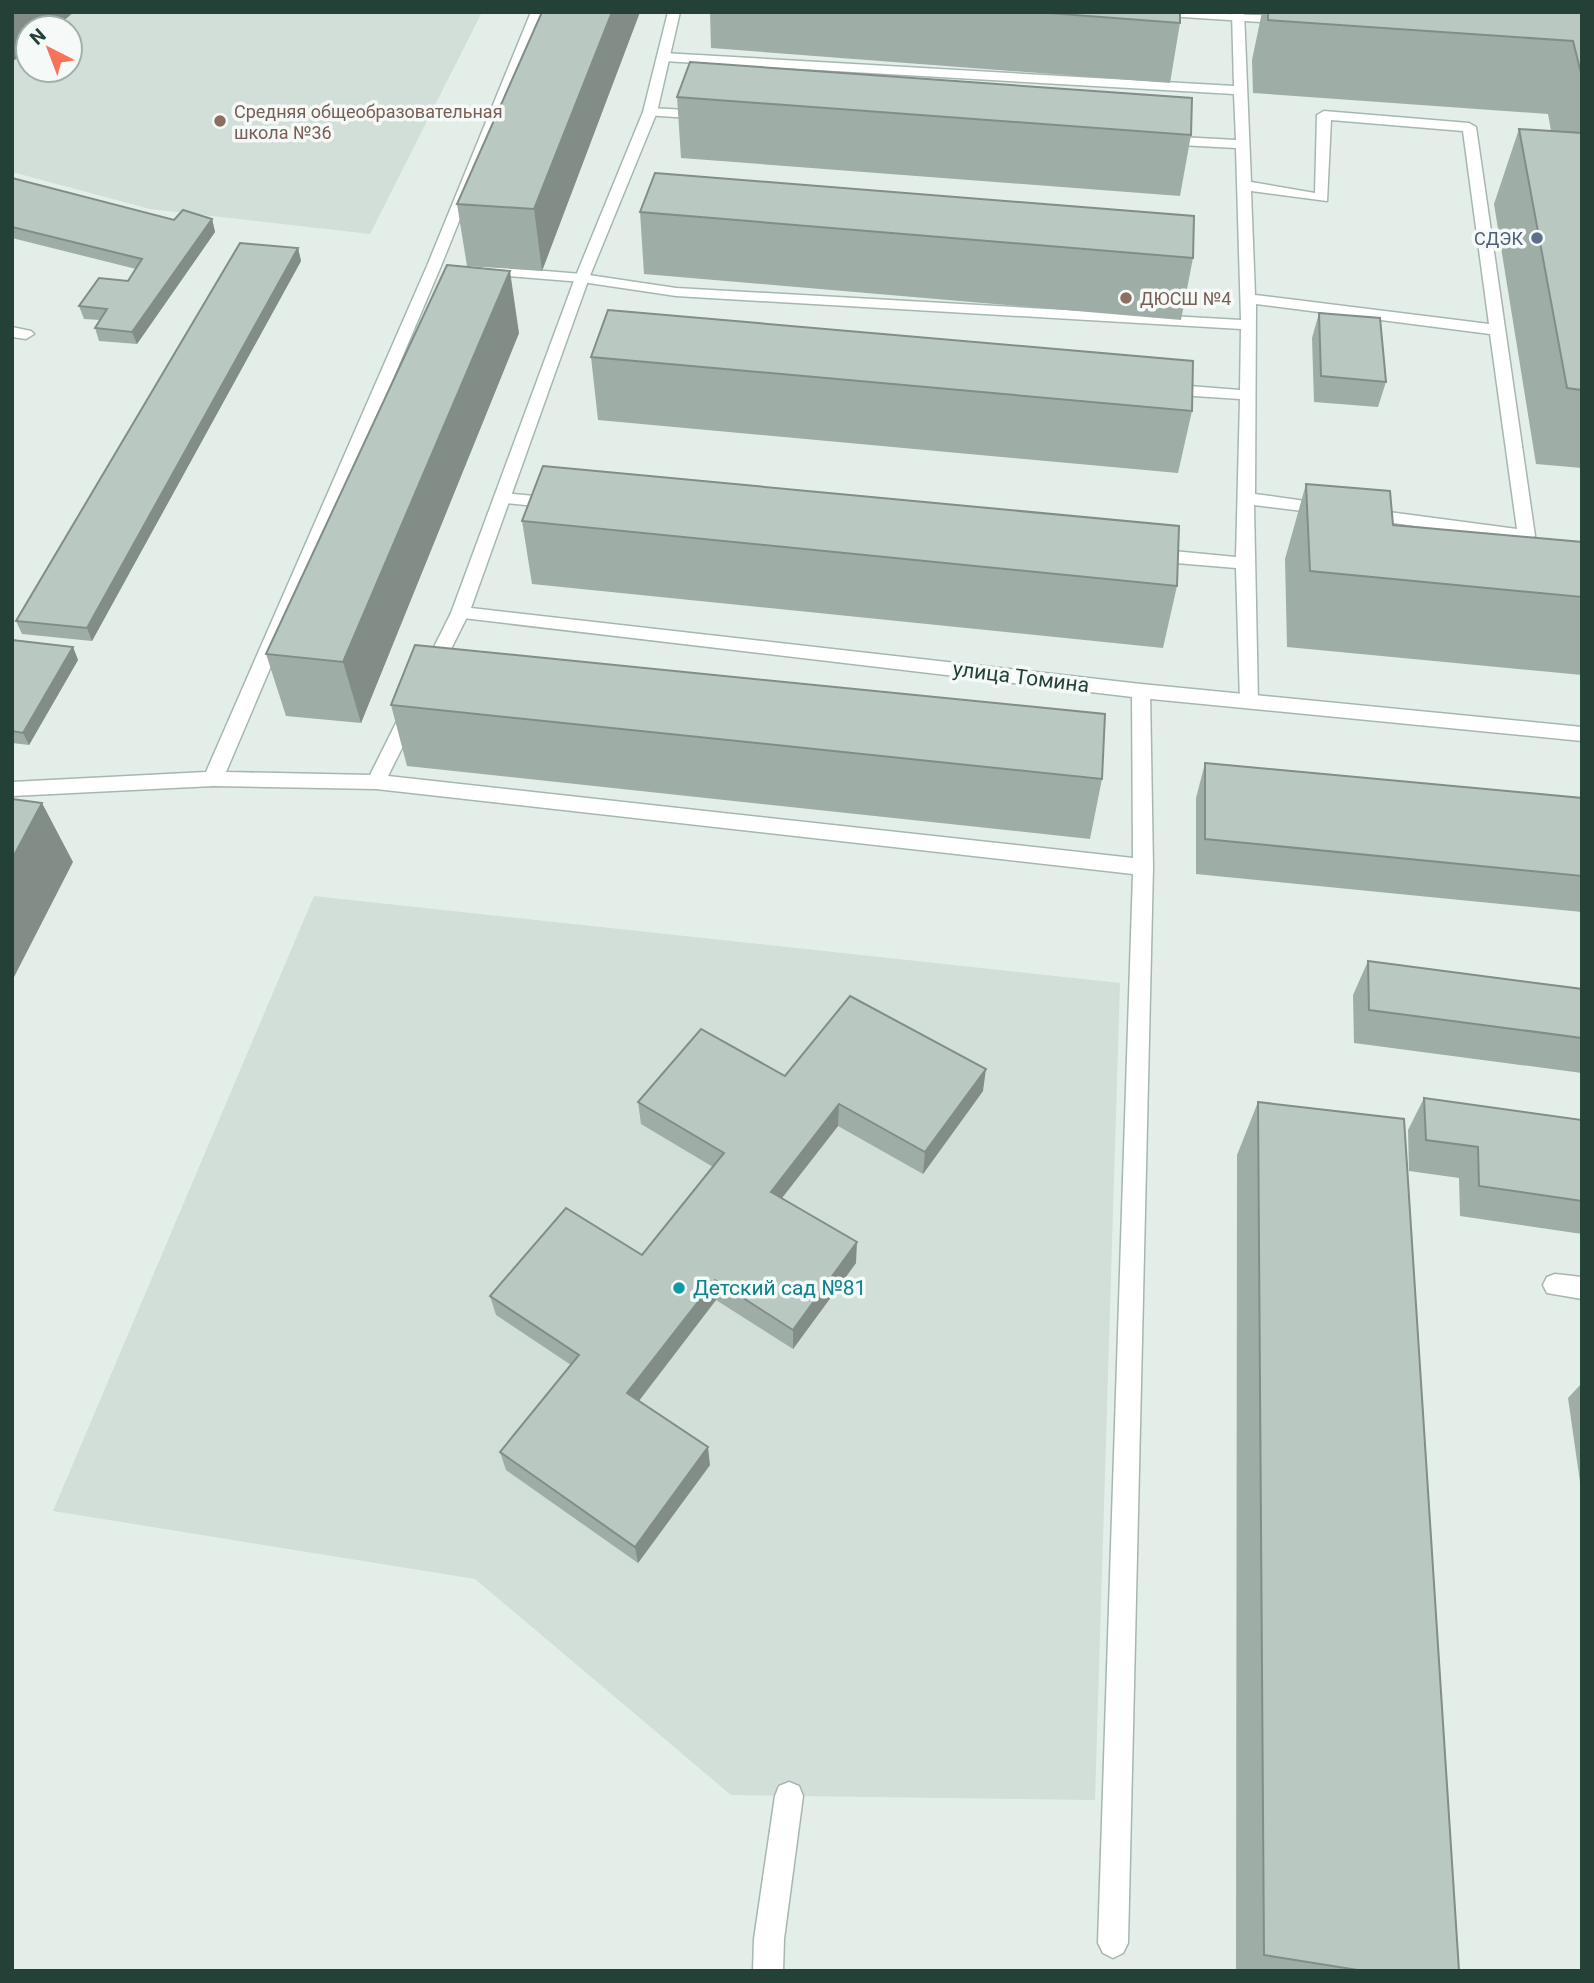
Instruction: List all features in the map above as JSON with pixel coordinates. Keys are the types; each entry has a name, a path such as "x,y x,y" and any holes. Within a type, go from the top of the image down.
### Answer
{"street":[{"path":"212,779 440,267 537,12"},
{"path":"376,782 460,613 582,278 650,112 674,12"},
{"path":"1167,12 1238,14 1307,21"},
{"path":"1238,14 1249,326 1245,563 1249,702"},
{"path":"663,57 1240,90"},
{"path":"650,112 719,116"},
{"path":"1243,185 1322,198 1324,115 1469,127 1526,536 1246,498"},
{"path":"1146,139 1243,144"},
{"path":"474,270 582,278 674,298 1249,326"},
{"path":"1248,299 1497,330"},
{"path":"1500,348 1518,350"},
{"path":"1152,388 1248,395"},
{"path":"502,498 571,504"},
{"path":"1135,553 1245,563"},
{"name":"улица Томина","path":"460,613 1141,691 1582,734"},
{"path":"1113,1943 1143,867 1141,691"},
{"path":"12,789 212,779 376,782 1143,867"},
{"path":"1555,1285 1582,1288"},
{"path":"768,1971 769,1938 789,1796"}],"shaded area":[{"name":"Средняя общеобразовательная школа №36","path":"12,12 482,12 370,234 150,209 12,172"},
{"path":"314,896 1120,983 1095,1800 731,1795 475,1579 53,1511"}],"building":[{"path":"542,12 612,12 534,209 457,204"},
{"path":"1035,12 1180,12 1180,23"},
{"path":"1268,12 1582,12 1582,77 1573,41 1268,20"},
{"path":"690,62 1192,98 1191,135 677,97"},
{"path":"1519,129 1582,133 1582,390 1567,388"},
{"path":"655,173 1194,216 1193,258 640,212"},
{"path":"12,178 174,220 183,210 212,219 132,332 95,328 107,309 79,306 99,278 128,281 142,259 12,227"},
{"path":"240,243 298,248 87,628 16,621"},
{"path":"447,265 510,271 343,662 266,654"},
{"path":"608,310 1193,361 1192,411 591,357"},
{"path":"1319,313 1380,318 1386,382 1321,376"},
{"path":"543,466 1179,526 1177,586 522,521"},
{"path":"1306,484 1390,491 1393,525 1582,542 1582,597 1310,571"},
{"path":"12,640 73,647 23,733 12,731"},
{"path":"415,645 1105,714 1102,779 391,705"},
{"path":"1205,763 1582,798 1582,876 1205,839"},
{"path":"12,799 42,803 12,859"},
{"path":"1368,961 1582,989 1582,1038 1369,1010"},
{"name":"Детский сад №81","path":"850,996 986,1069 925,1152 839,1104 771,1192 857,1242 793,1330 715,1280 627,1393 708,1447 635,1547 500,1452 579,1355 490,1296 566,1208 642,1255 724,1153 638,1102 701,1029 785,1076"},
{"path":"1424,1098 1582,1120 1582,1201 1479,1186 1478,1147 1426,1140"},
{"path":"1258,1102 1404,1119 1459,1971 1364,1971 1264,1955"}],"place":[{"name":"Средняя общеобразовательная школа №36","path":"220,121"},
{"name":"СДЭК","path":"1537,238"},
{"name":"ДЮСШ №4","path":"1126,298"},
{"name":"Детский сад №81","path":"679,1288"}]}
